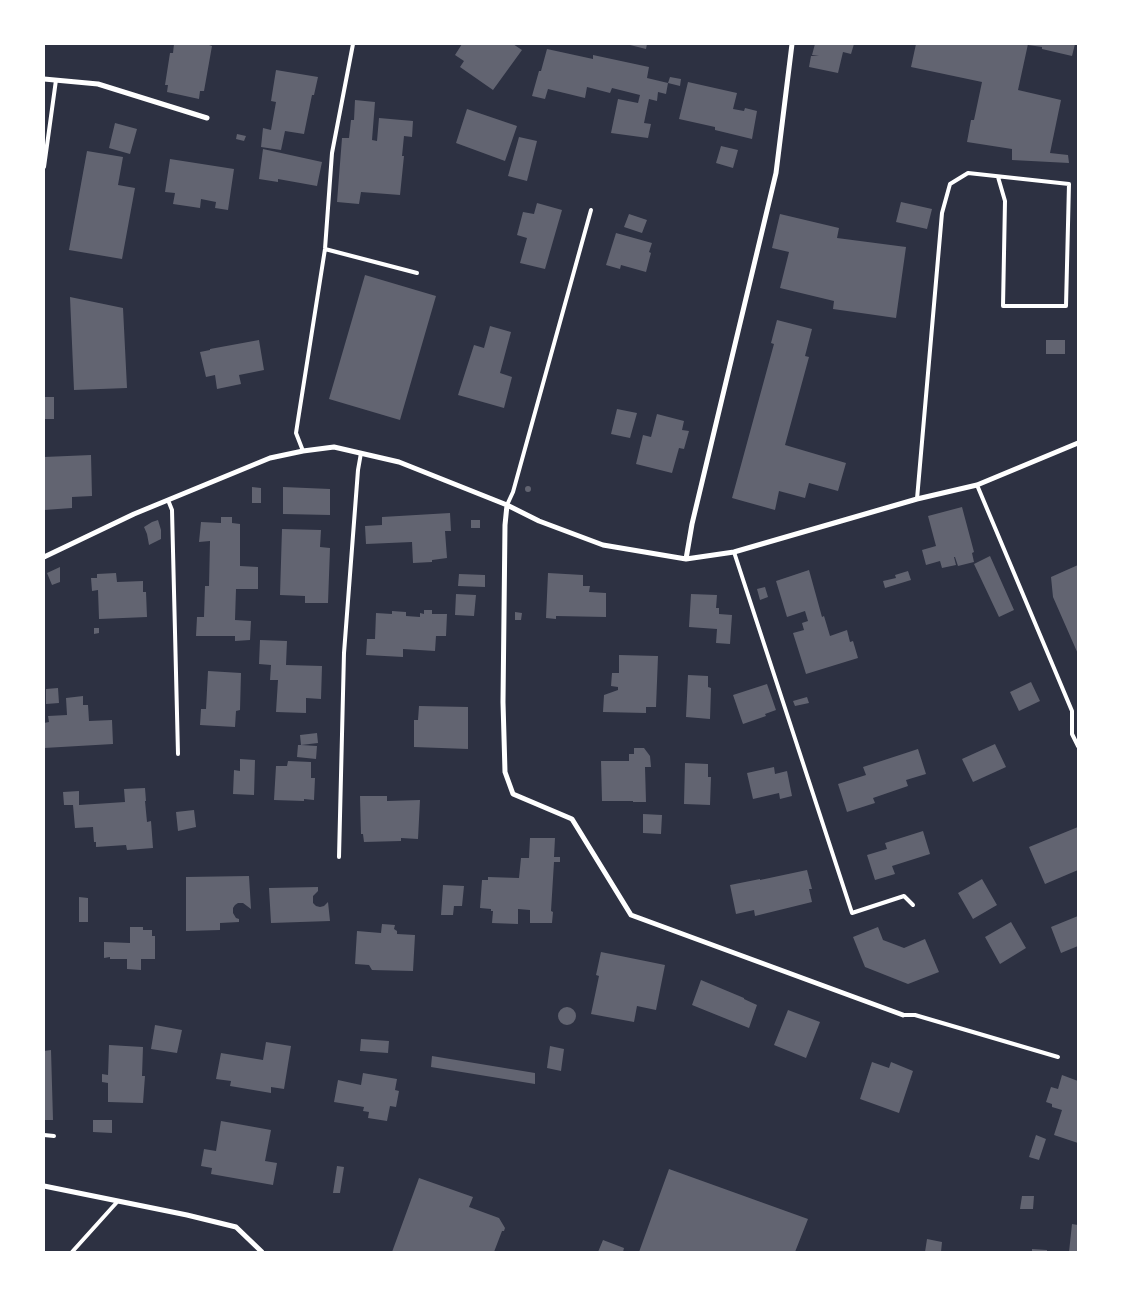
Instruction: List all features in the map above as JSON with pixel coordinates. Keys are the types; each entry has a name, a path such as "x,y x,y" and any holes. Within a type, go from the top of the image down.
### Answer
{"street":[{"path":"686,559 692,524 776,173 792,44"},
{"path":"44,79 98,84 206,118"},
{"path":"44,558 134,514 270,458 334,447 399,462 507,505 539,521 603,545 686,559 734,552 917,499 977,485 1078,443"},
{"path":"507,505 505,525 503,702 505,772 513,794 572,819 630,915 903,1016"},
{"path":"44,1186 187,1215 236,1228 262,1252"}],"lane":[{"path":"303,451 296,433 324,249 332,152 353,44"},
{"path":"44,168 56,80"},
{"path":"917,499 942,213 950,184 968,173 1069,184 1066,306 1002,306 1005,201 998,177"},
{"path":"507,505 513,492 591,210"},
{"path":"324,249 417,273"},
{"path":"339,857 344,654 360,454"},
{"path":"977,485 1072,711 1072,734 1078,746"},
{"path":"168,500 172,510 178,754"},
{"path":"734,552 852,913 904,896 913,905"},
{"path":"903,1016 915,1015 1058,1057"},
{"path":"44,1135 54,1136"},
{"path":"72,1252 118,1201"}],"building":[{"path":"174,44 209,44 212,46 204,91 200,91 199,99 167,92 168,85 165,85 170,53 173,53"},
{"path":"462,44 513,44 522,50 493,90 460,67 464,61 455,55"},
{"path":"626,44 647,44 646,49"},
{"path":"815,44 854,44 851,54 843,52 838,73 809,67 811,56 819,56 812,55"},
{"path":"916,44 1028,44 1018,90 1061,100 1050,153 1068,155 1069,163 1012,160 1012,149 967,142 982,82 911,67"},
{"path":"1028,44 1075,44 1072,56"},
{"path":"547,49 593,59 593,55 649,67 647,78 668,83 666,94 658,92 657,101 649,99 644,123 651,124 648,138 611,133 618,99 638,103 640,95 612,88 610,93 587,87 585,98 548,89 545,99 532,96"},
{"path":"276,70 318,77 314,95 312,95 304,134 285,131 281,150 261,147 263,128 271,130 276,102 271,101"},
{"path":"670,77 681,79 680,86 668,83"},
{"path":"688,82 737,93 733,109 744,111 745,108 757,111 752,139 715,130 715,127 679,119"},
{"path":"355,100 375,102 372,140 377,141 379,118 413,121 412,137 404,136 400,195 361,192 359,204 337,202 342,138 349,138 351,120 354,120"},
{"path":"467,109 517,126 505,161 456,143"},
{"path":"115,123 137,129 130,154 109,148"},
{"path":"237,134 246,136 244,141 236,139"},
{"path":"519,137 537,141 527,181 508,176"},
{"path":"721,146 738,150 733,168 716,163"},
{"path":"263,149 322,162 317,186 278,179 278,182 259,179"},
{"path":"87,151 123,157 118,185 135,188 122,259 69,250"},
{"path":"170,159 234,169 228,210 215,208 216,202 201,199 200,208 173,204 175,193 165,192"},
{"path":"901,202 932,209 927,229 896,222"},
{"path":"537,203 562,210 545,269 520,263 527,238 517,235 523,212 534,214"},
{"path":"629,214 647,220 642,233 624,227"},
{"path":"780,214 839,228 837,238 906,247 896,318 833,309 834,301 780,288 789,252 772,248"},
{"path":"616,233 652,243 646,272 621,265 620,269 606,265"},
{"path":"365,275 436,296 400,420 329,399"},
{"path":"70,297 123,308 127,388 74,390"},
{"path":"777,320 812,329 805,356 809,357 785,445 846,463 838,491 809,483 805,498 779,491 775,510 732,498 774,344 771,343"},
{"path":"490,326 511,332 500,373 512,377 504,408 458,395 474,345 484,348"},
{"path":"259,340 264,370 239,375 241,384 217,389 215,375 206,377 200,352"},
{"path":"1046,340 1065,340 1065,354 1046,354"},
{"path":"44,397 54,397 54,419 44,419"},
{"path":"617,409 637,413 630,438 611,434"},
{"path":"657,414 684,421 682,430 689,431 684,449 679,448 672,473 636,464 643,435 651,437"},
{"path":"91,455 92,496 72,497 72,508 44,510 44,457"},
{"path":"528,486 531,489 528,492 525,489"},
{"path":"252,487 261,488 261,503 252,503"},
{"path":"283,487 330,489 330,515 283,514"},
{"path":"962,507 974,552 972,553 974,562 958,566 954,557 956,565 942,568 940,561 926,565 922,550 936,546 928,516"},
{"path":"450,513 451,531 445,531 447,558 432,560 432,562 413,563 412,542 366,544 365,526 382,525 382,517"},
{"path":"221,517 232,517 232,523 240,524 240,566 258,567 258,589 236,589 235,620 251,621 250,640 235,641 235,636 196,636 197,617 204,617 205,586 209,586 210,541 199,542 201,522 221,523"},
{"path":"158,520 161,539 149,545 144,527"},
{"path":"471,520 480,520 480,528 471,528"},
{"path":"282,529 321,530 320,547 330,548 328,603 305,603 305,596 280,595"},
{"path":"990,556 1014,610 999,617 974,564"},
{"path":"1078,565 1078,654 1053,597 1051,577"},
{"path":"60,567 60,582 52,585 47,573"},
{"path":"809,570 822,617 824,616 830,636 847,630 850,642 853,641 858,658 806,674 793,633 804,630 802,623 808,621 805,611 787,617 776,581"},
{"path":"908,571 911,580 885,588 883,581 896,578 895,575"},
{"path":"116,573 117,582 143,581 143,592 146,592 147,617 99,619 98,590 92,591 91,578 97,578 97,574"},
{"path":"548,573 583,575 583,586 590,586 589,592 606,593 606,617 556,616 556,619 546,618"},
{"path":"459,574 485,575 485,587 458,586"},
{"path":"765,587 768,597 760,600 757,589"},
{"path":"456,594 476,595 474,616 455,615"},
{"path":"691,594 717,595 716,608 719,608 719,614 732,615 730,644 716,643 717,629 689,627"},
{"path":"424,610 432,610 432,614 447,614 446,636 436,636 435,651 403,649 403,657 366,655 367,639 375,639 376,613 392,614 392,611 406,612 406,616 420,617 420,613 424,614"},
{"path":"515,612 522,613 521,620 515,620"},
{"path":"94,628 99,628 99,633 94,634"},
{"path":"260,640 287,641 286,665 322,666 321,699 306,698 306,713 276,712 278,680 270,680 271,665 259,664"},
{"path":"619,655 658,656 656,707 646,707 646,713 603,712 604,695 618,690 618,687 611,686 612,673 619,673"},
{"path":"208,671 241,673 240,710 236,711 235,727 200,725 201,709 206,709"},
{"path":"688,675 708,676 708,687 711,688 710,719 686,717"},
{"path":"1031,682 1040,701 1019,711 1010,692"},
{"path":"767,684 776,710 765,714 766,716 743,724 733,695"},
{"path":"58,688 59,703 46,704 46,689"},
{"path":"83,696 83,705 88,705 89,721 112,720 113,744 44,748 44,723 49,722 48,716 67,715 66,698"},
{"path":"807,697 809,703 795,706 793,701"},
{"path":"419,706 468,707 468,749 414,747 414,720 418,720"},
{"path":"317,733 318,743 301,745 300,735"},
{"path":"995,744 1006,767 973,782 962,759"},
{"path":"298,745 317,746 316,759 297,757"},
{"path":"634,748 644,748 650,756 651,767 645,767 646,802 602,801 601,761 629,761 629,754 634,754"},
{"path":"918,749 926,774 906,780 908,786 873,798 875,803 847,812 838,784 866,775 863,767"},
{"path":"240,759 255,760 254,795 233,794 234,770 240,771"},
{"path":"288,761 311,762 311,778 315,778 314,800 274,800 276,766 287,766"},
{"path":"685,763 708,764 708,777 711,777 710,805 684,804"},
{"path":"774,767 775,774 787,771 792,796 780,799 779,793 753,799 747,773"},
{"path":"145,788 147,822 151,821 153,848 127,850 126,845 96,847 93,827 75,828 73,805 64,805 63,792 79,791 79,805 125,802 124,789"},
{"path":"360,796 387,796 387,801 420,800 418,839 401,838 401,841 364,842 363,834 361,834"},
{"path":"194,810 196,827 178,831 176,812"},
{"path":"643,814 662,815 661,834 643,833"},
{"path":"1078,827 1078,870 1045,884 1029,847"},
{"path":"923,831 930,854 892,866 895,874 875,880 867,855 887,849 885,843"},
{"path":"530,838 555,838 554,857 560,857 560,862 554,862 552,923 530,923 530,910 518,909 518,924 492,923 493,911 480,908 482,880 488,880 488,877 519,878 521,858 529,858"},
{"path":"807,870 812,889 809,889 812,902 755,916 754,910 736,914 730,885"},
{"path":"249,876 251,909 243,903 235,905 233,913 239,919 239,922 220,923 220,930 186,931 186,877"},
{"path":"982,879 997,905 973,919 958,893"},
{"path":"443,885 464,886 462,906 454,906 453,915 441,915"},
{"path":"318,887 318,891 313,896 313,903 320,907 328,902 330,921 271,923 269,888"},
{"path":"79,897 88,898 88,922 79,922"},
{"path":"1078,916 1078,946 1061,953 1051,927"},
{"path":"1011,922 1026,948 1000,964 985,937"},
{"path":"382,924 395,925 394,929 397,931 397,934 415,935 413,971 372,970 369,965 355,964 357,931 381,933"},
{"path":"130,927 143,927 143,930 152,930 152,936 155,936 155,959 141,959 141,970 127,969 127,959 104,958 104,942 130,943"},
{"path":"878,927 883,940 904,948 925,939 939,972 908,984 865,967 853,937"},
{"path":"601,952 665,965 656,1010 637,1006 634,1022 591,1014 599,976 596,975"},
{"path":"701,980 757,1005 749,1028 692,1005"},
{"path":"563,1007 571,1007 576,1012 574,1023 563,1025 558,1020 558,1012"},
{"path":"788,1010 820,1022 806,1058 774,1045"},
{"path":"155,1025 182,1030 177,1053 151,1049"},
{"path":"361,1039 389,1041 388,1053 360,1051"},
{"path":"266,1042 291,1046 284,1089 271,1087 271,1093 230,1086 231,1081 216,1079 221,1053 263,1060"},
{"path":"109,1045 143,1047 142,1076 145,1076 143,1103 108,1102 108,1083 102,1082 102,1074 108,1075"},
{"path":"550,1046 564,1049 561,1071 547,1068"},
{"path":"51,1050 53,1120 44,1120 44,1051"},
{"path":"432,1056 535,1073 535,1084 431,1067"},
{"path":"872,1062 889,1068 891,1062 913,1071 899,1113 860,1099"},
{"path":"363,1073 397,1079 395,1090 399,1091 396,1107 390,1106 387,1121 368,1118 369,1112 363,1111 364,1107 334,1102 338,1080 361,1085"},
{"path":"1062,1075 1078,1081 1078,1143 1054,1135 1062,1110 1052,1107 1052,1104 1046,1102 1051,1087 1058,1089"},
{"path":"93,1120 112,1120 112,1133 93,1132"},
{"path":"221,1121 271,1130 265,1161 277,1163 273,1185 211,1174 212,1168 201,1166 204,1149 216,1151"},
{"path":"1036,1135 1046,1139 1039,1160 1029,1157"},
{"path":"337,1166 344,1167 340,1193 333,1193"},
{"path":"669,1169 808,1219 795,1252 639,1252"},
{"path":"419,1178 473,1197 469,1207 499,1218 505,1228 494,1252 392,1252"},
{"path":"1022,1196 1034,1196 1033,1209 1020,1209"},
{"path":"1072,1224 1078,1225 1078,1252 1069,1252"},
{"path":"927,1239 942,1242 941,1252 925,1252"},
{"path":"603,1240 624,1248 623,1252 598,1252"},
{"path":"1032,1249 1047,1250 1047,1252 1032,1252"}]}
